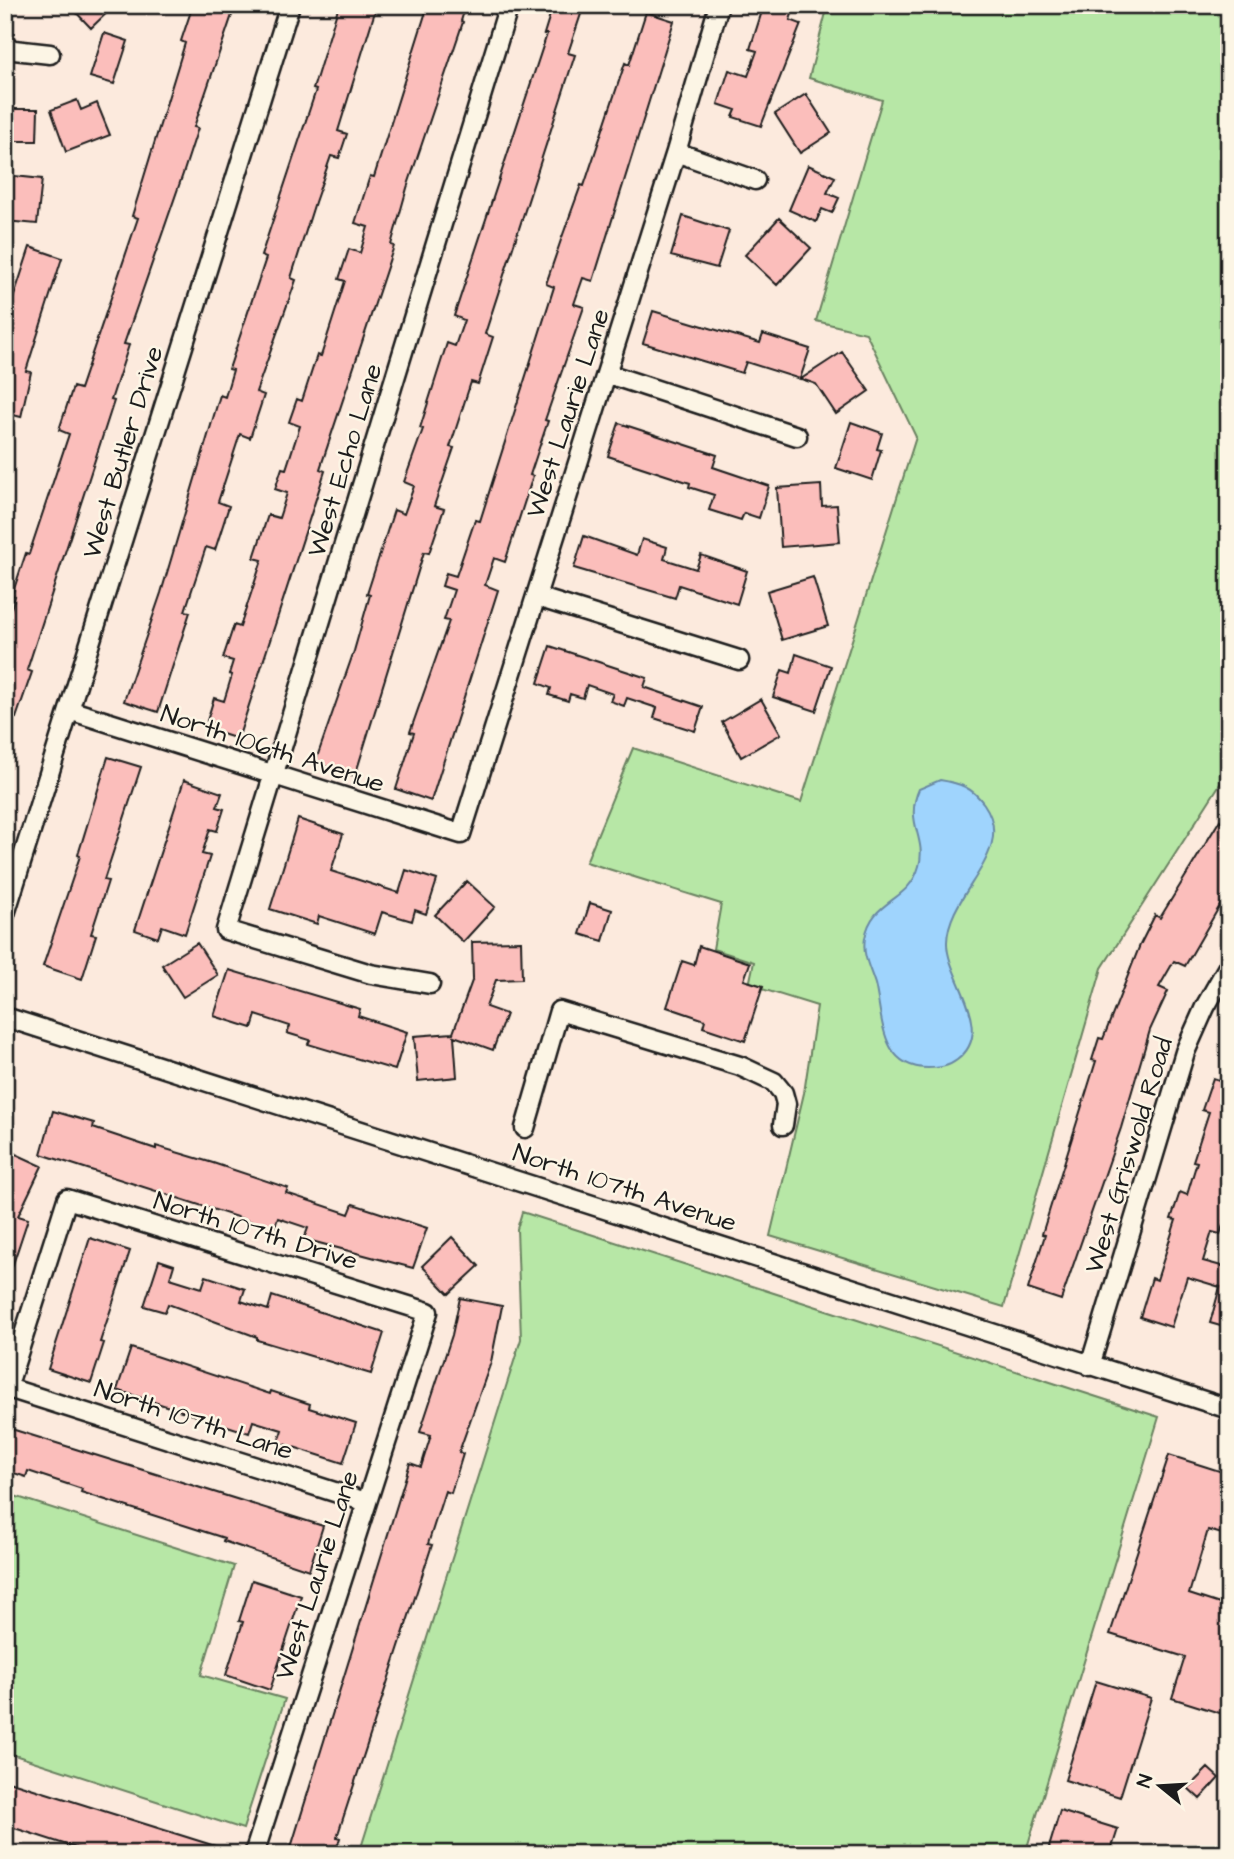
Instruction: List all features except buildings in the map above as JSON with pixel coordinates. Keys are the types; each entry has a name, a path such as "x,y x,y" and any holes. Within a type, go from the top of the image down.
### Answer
{"street":[{"name":"West Butler Drive","path":"5,914 290,5"},
{"name":"West Echo Lane","path":"430,984 371,974 226,930 509,5"},
{"name":"West Laurie Lane","path":"461,834 608,374 719,5"},
{"path":"5,49 50,54"},
{"path":"676,152 755,180"},
{"path":"608,374 797,436"},
{"path":"537,597 739,660"},
{"name":"North 106th Avenue","path":"69,710 461,834"},
{"name":"West Griswold Road","path":"1090,1366 1185,1052 1205,1007 1229,965"},
{"path":"525,1128 559,1011 740,1066 774,1082 783,1093 786,1104 783,1125"},
{"name":"North 107th Avenue","path":"5,1017 1229,1409"},
{"name":"North 107th Drive","path":"6,1387 67,1199 428,1312"},
{"name":"West Laurie Lane","path":"254,1854 428,1312"},
{"name":"North 107th Lane","path":"6,1387 366,1502"}],"green space":[{"path":"828,5 1229,5 1229,770 1102,968 1004,1307 770,1236 804,1093 817,1006 749,985 754,962 713,949 721,904 586,862 633,748 801,802 916,437 866,333 816,321 882,100 809,78"},
{"path":"522,1212 1159,1417 1025,1854 359,1854 521,1339 517,1229"},
{"path":"5,1493 234,1566 201,1675 285,1699 243,1829 5,1752"}],"water":[{"path":"940,780 965,787 979,798 992,822 993,839 979,872 950,923 947,942 949,956 972,1019 973,1034 968,1048 957,1060 943,1067 928,1068 912,1066 901,1060 892,1050 886,1038 864,944 875,915 914,878 921,856 915,821 915,801 919,789"}]}
